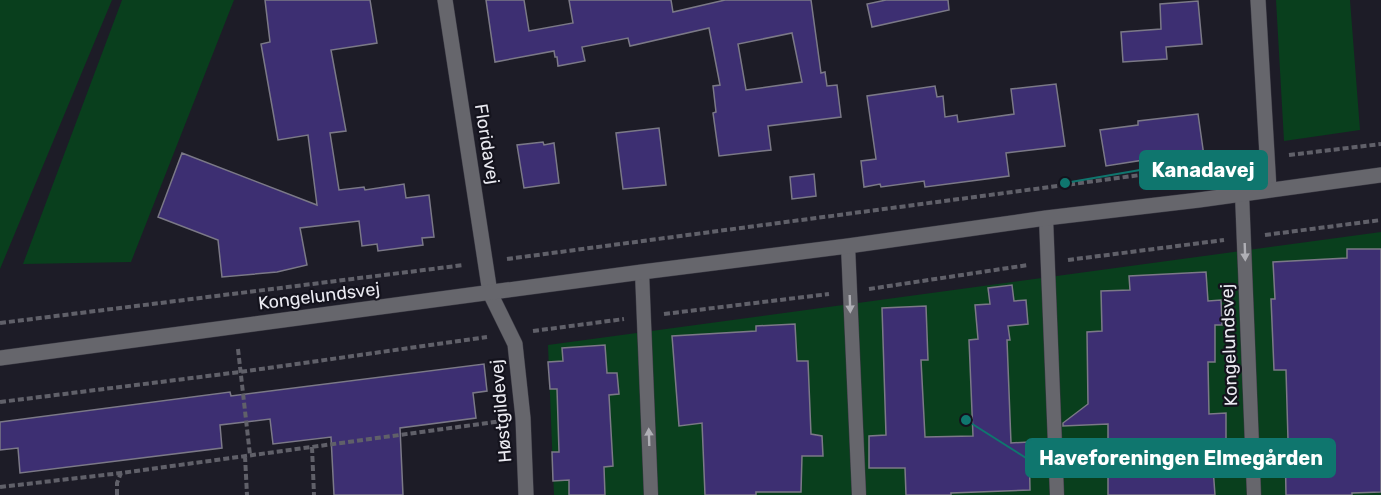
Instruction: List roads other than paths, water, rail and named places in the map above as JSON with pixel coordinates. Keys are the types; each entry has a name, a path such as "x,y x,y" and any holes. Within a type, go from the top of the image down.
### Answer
{"street":[{"name":"Floridavej","path":"445,0 490,293"},
{"path":"1258,0 1269,189"},
{"name":"Kongelundsvej","path":"0,358 1046,218 1381,176"},
{"name":"Høstgildevej","path":"490,293 515,344 523,418 526,495"}],"lane":[{"name":"Kongelundsvej","path":"1242,194 1254,495"},
{"path":"1046,218 1057,495"},
{"path":"848,246 859,495"},
{"path":"642,272 651,495"}],"place":[{"name":"Kanadavej","path":"1065,183"},
{"name":"Haveforeningen Elmegården","path":"966,420"}]}
